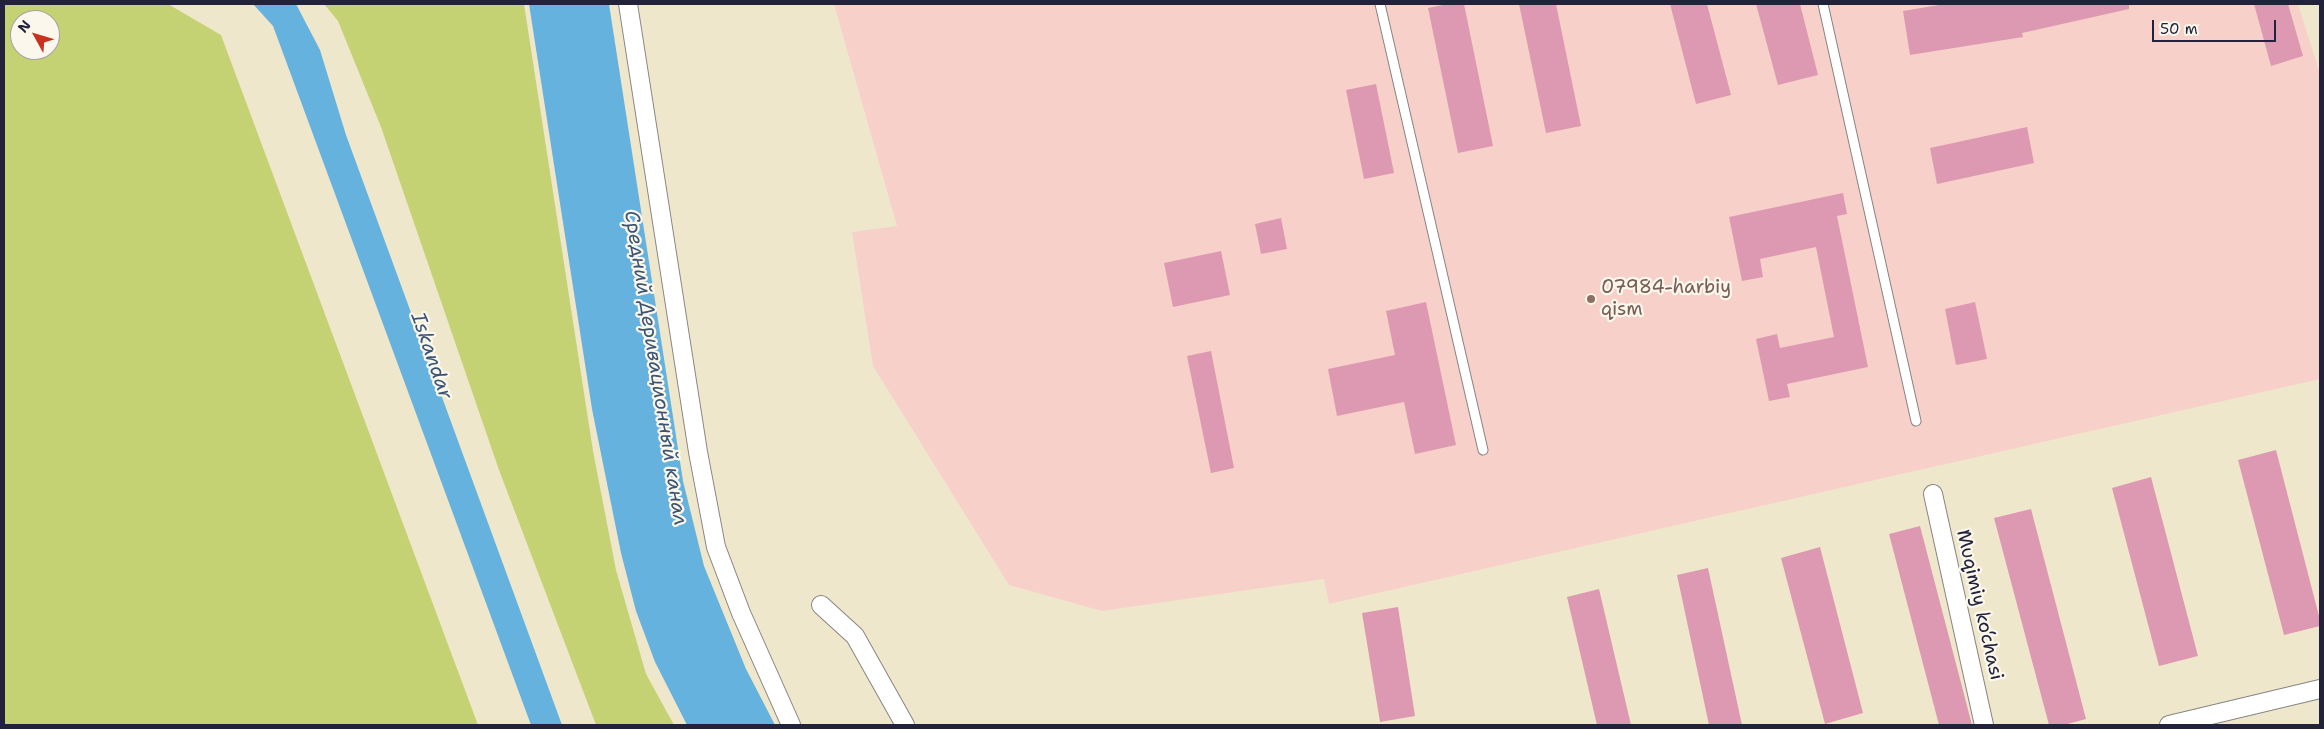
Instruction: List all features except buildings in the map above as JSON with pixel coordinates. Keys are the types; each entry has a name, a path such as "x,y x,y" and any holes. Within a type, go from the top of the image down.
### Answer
{"street":[{"path":"628,4 698,452 716,547 742,613 791,725"},
{"name":"Muqimiy ko‘chasi","path":"1933,494 1984,725"},
{"path":"821,605 855,636 905,725"},
{"path":"2169,725 2213,720 2320,689"}],"lane":[{"path":"1380,4 1483,450"},
{"path":"1823,4 1916,421"}],"shaded area":[{"name":"07984-harbiy qism","path":"834,4 2298,4 2320,74 2320,379 1329,604 1324,579 1102,611 1009,585 873,366 852,232 897,226"}],"green space":[{"path":"4,4 168,4 221,35 478,725 4,725"},
{"path":"324,4 524,4 593,451 616,570 646,674 674,725 596,725 499,470 381,127 338,21"}],"water":[{"name":"Iskandar","path":"253,4 296,4 320,50 346,135 562,725 531,725 273,26"},
{"name":"Средний Деривационный канал","path":"529,4 609,4 683,481 704,566 746,669 775,725 687,725 655,662 636,611 621,553 592,409"}],"place":[{"name":"07984-harbiy qism","path":"1591,299"}]}
